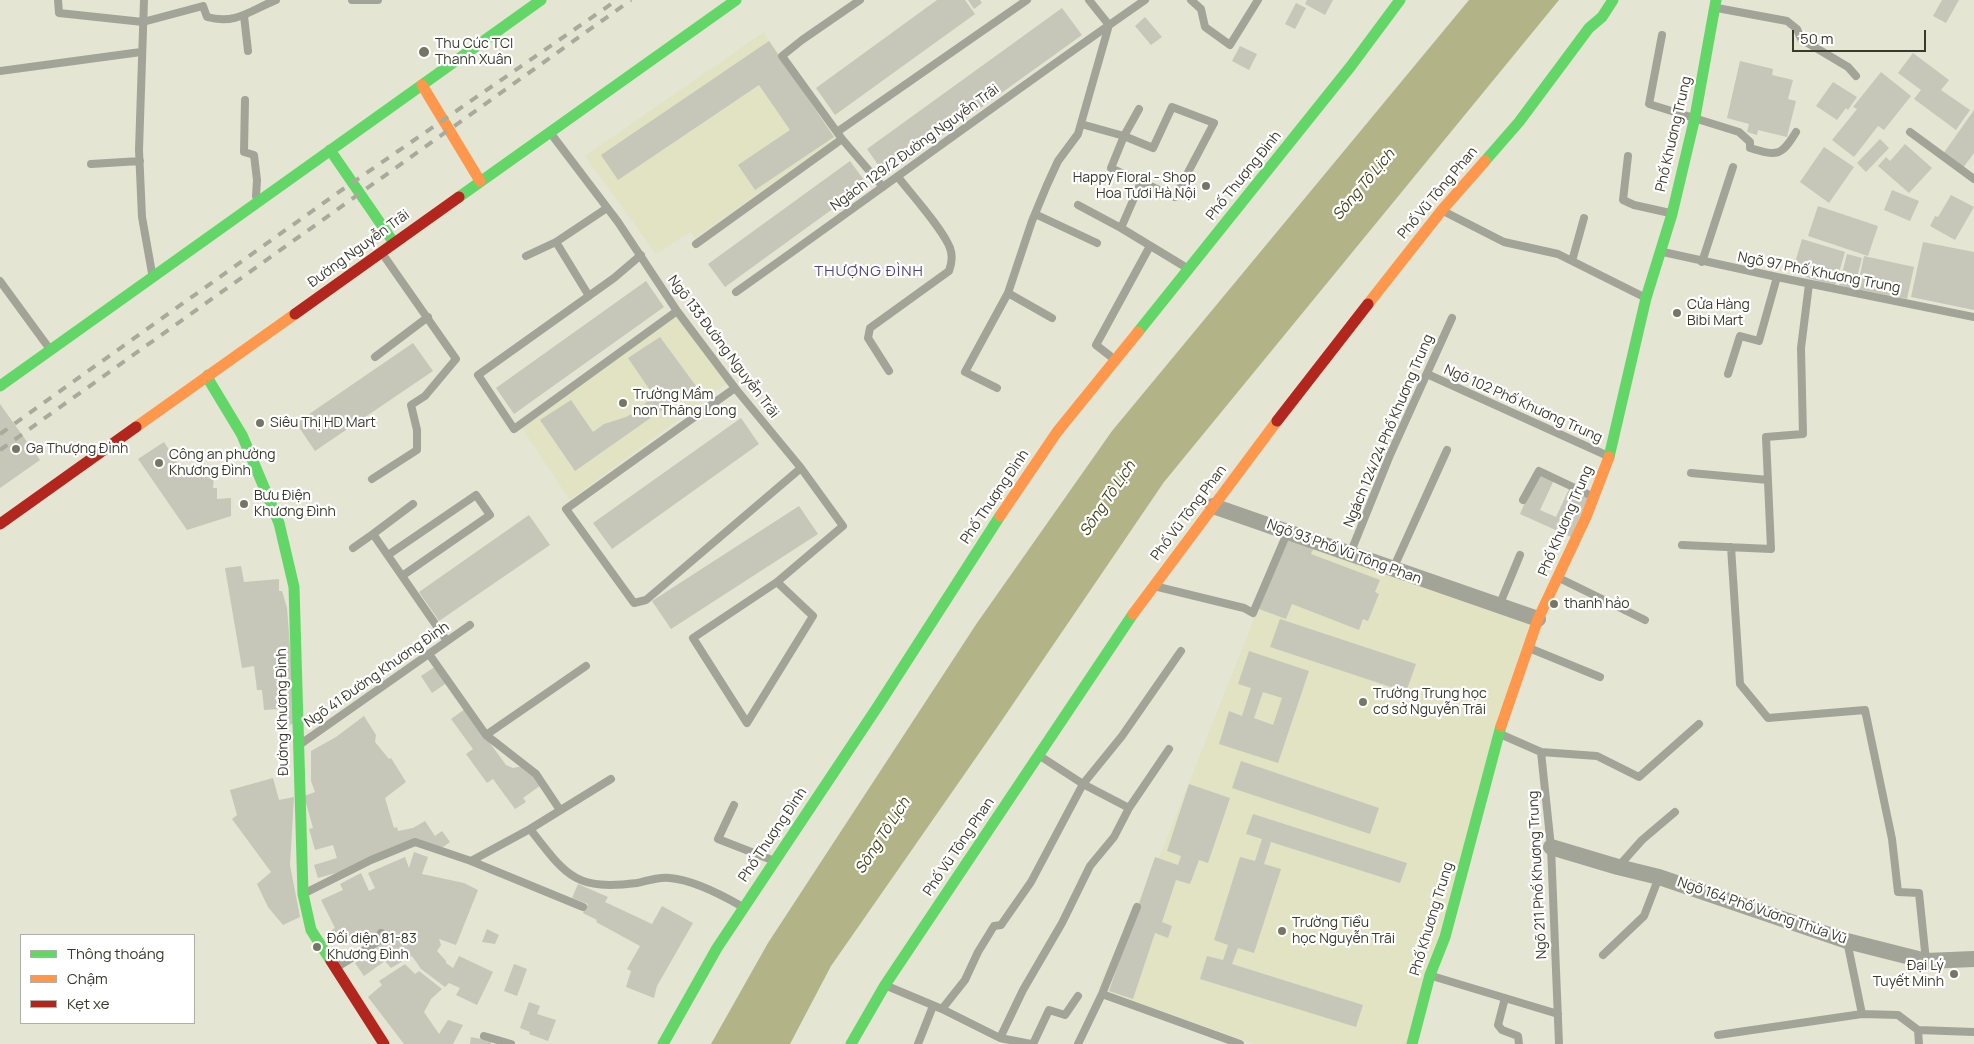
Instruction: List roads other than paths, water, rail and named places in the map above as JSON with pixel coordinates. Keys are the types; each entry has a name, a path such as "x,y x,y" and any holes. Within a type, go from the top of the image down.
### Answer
{"main road":[{"path":"0,386 541,0"},
{"name":"Đường Nguyễn Trãi","path":"0,524 549,131 736,0"},
{"name":"Phố Thượng Đình","path":"663,1044 716,948 878,706 984,540 1051,440 1114,359 1189,269 1351,66 1400,0"},
{"name":"Phố Vũ Tông Phan","path":"1589,28 1591,12 1599,0"},
{"name":"Phố Vũ Tông Phan","path":"851,1044 885,985 1152,585 1442,210 1519,122 1589,28 1602,16 1612,0"},
{"name":"Phố Khương Trung","path":"1412,1044 1430,975 1445,937 1498,733 1538,619 1559,578 1609,457 1646,298 1672,214 1695,117 1716,4"},
{"path":"422,85 480,181"},
{"path":"330,150 394,243"},
{"name":"Đường Khương Đình","path":"208,375 210,382 242,435 281,532 294,587 303,894 311,930 384,1044"}],"street":[{"name":"Ngõ 93 Phố Vũ Tông Phan","path":"1213,506 1538,619"},
{"name":"Ngõ 164 Phố Vương Thừa Vũ","path":"1551,847 1659,877 1848,941 1926,961 1974,959"}],"lane":[{"path":"58,0 59,13 143,22 206,3 207,16 220,20 244,16 276,0"},
{"path":"144,0 141,52 140,161 142,217 152,277"},
{"path":"352,0 378,0"},
{"path":"860,0 782,56 839,136 883,188"},
{"path":"696,244 839,136 1027,0"},
{"path":"997,388 965,372 1008,293 1035,214 1058,162 1078,134 1109,25 1089,0"},
{"name":"Ngách 129/2 Đường Nguyễn Trãi","path":"736,292 1145,0"},
{"path":"1191,0 1201,9 1205,27 1230,45 1258,0"},
{"path":"1716,4 1787,21 1797,29 1801,39 1848,67 1856,76"},
{"path":"244,16 248,51"},
{"path":"1662,35 1649,104 1738,132 1750,142 1750,148 1771,154 1784,150 1796,132"},
{"path":"0,71 141,52"},
{"path":"245,100 244,152 254,155 257,180 256,203"},
{"path":"1081,124 1124,136 1153,148 1172,107 1214,123 1175,197 1111,168 1124,136 1139,109"},
{"name":"Ngõ 133 Đường Nguyễn Trãi","path":"549,131 607,208 677,311 735,388 801,468 844,526 777,582"},
{"path":"1910,132 1974,179"},
{"path":"1628,156 1623,200 1634,206 1672,214"},
{"path":"91,164 140,161"},
{"path":"1702,262 1733,167"},
{"path":"890,371 868,338 870,328 948,271 952,258 950,247 943,234 898,177"},
{"path":"1121,228 1142,182"},
{"path":"1078,206 1121,228 1189,269"},
{"path":"526,256 556,242 607,208"},
{"path":"1442,210 1504,242 1558,254 1646,298"},
{"path":"1035,214 1097,243"},
{"path":"1572,261 1584,218"},
{"path":"556,242 589,296"},
{"path":"1114,359 1096,345 1150,246"},
{"name":"Ngõ 97 Phố Khương Trung","path":"1660,252 1777,278 1974,317"},
{"path":"372,479 417,450 417,430 411,405 425,396 456,359 428,317 380,253"},
{"path":"640,255 614,278 478,375 514,429 677,311"},
{"path":"1728,374 1740,336 1759,341 1777,278"},
{"path":"0,281 50,350"},
{"path":"1682,545 1771,549 1766,437 1803,434 1801,348 1810,284"},
{"path":"1008,293 1052,318"},
{"path":"375,357 428,317"},
{"name":"Ngách 124/24 Phố Khương Trung","path":"1350,554 1390,455 1452,318"},
{"name":"Ngõ 102 Phố Khương Trung","path":"1427,374 1609,457"},
{"path":"735,388 566,509 634,603 646,600 801,468"},
{"path":"1393,569 1447,450"},
{"path":"1523,500 1539,471 1594,497"},
{"path":"1691,473 1768,480"},
{"path":"388,555 476,495 490,515 402,576"},
{"path":"353,548 413,504"},
{"path":"1152,585 1244,608 1253,613 1288,531"},
{"path":"373,534 446,641"},
{"path":"1731,547 1740,684 1768,718 1865,710 1892,839 1898,892 1919,893 1926,961"},
{"path":"1499,606 1520,555"},
{"path":"1559,578 1645,620"},
{"path":"777,582 813,616 747,723 693,638 777,582"},
{"name":"Ngõ 41 Đường Khương Đình","path":"299,746 470,625"},
{"path":"1527,647 1600,677"},
{"path":"942,1009 965,980 994,926 1001,925 1031,882 1083,784 1122,736 1181,651"},
{"path":"429,654 486,735 536,774 560,810"},
{"path":"486,735 586,666"},
{"path":"1498,733 1542,752 1597,756 1639,777 1699,724"},
{"path":"1000,1038 1023,990 1062,923 1090,866 1114,838 1129,808 1169,750"},
{"name":"Ngõ 211 Phố Khương Trung","path":"1542,752 1551,847 1558,1044"},
{"path":"1039,754 1083,784 1129,808"},
{"path":"471,861 530,830 611,779"},
{"path":"734,805 718,839 774,861"},
{"path":"1618,867 1642,840 1675,812"},
{"path":"530,830 560,868 589,884 610,885 669,878 682,880 728,898 743,907"},
{"path":"303,894 371,860 415,842 471,861 583,907"},
{"path":"1603,955 1644,916 1659,877"},
{"path":"1078,1044 1102,994 1137,907"},
{"path":"335,968 379,941 381,933"},
{"path":"1848,941 1862,1014"},
{"path":"1430,975 1558,1014"},
{"path":"885,985 942,1009 1000,1038 1032,1044 1049,1010 1065,1014 1078,996"},
{"path":"1102,994 1240,1044"},
{"path":"1505,998 1498,1026 1502,1030 1518,1036 1519,1044"},
{"path":"918,1044 933,1006"},
{"path":"1718,1035 1862,1014 1898,1015 1918,1030 1974,1032"},
{"path":"1918,1030 1919,1044"},
{"path":"484,1036 511,1044"}],"water":[{"name":"Sông Tô Lịch","path":"1469,0 1559,0 1164,482 998,726 831,966 790,1044 711,1044 768,943 977,623 1112,431"}],"railway":[{"path":"0,434 336,194 617,0"},
{"path":"0,450 631,0"}],"place":[{"name":"Thu Cúc TCI Thanh Xuân","path":"424,52"},
{"name":"Happy Floral - Shop Hoa Tươi Hà Nội","path":"1206,186"},
{"name":"Cửa Hàng Bibi Mart","path":"1677,313"},
{"name":"Trường Mầm non Thăng Long","path":"623,403"},
{"name":"Siêu Thị HD Mart","path":"260,423"},
{"name":"Ga Thượng Đình","path":"16,449"},
{"name":"Công an phường Khương Đình","path":"159,463"},
{"name":"Bưu Điện Khương Đình","path":"244,504"},
{"name":"thanh hảo","path":"1554,604"},
{"name":"Trường Trung học cơ sở Nguyễn Trãi","path":"1363,702"},
{"name":"Trường Tiểu học Nguyễn Trãi","path":"1282,931"},
{"name":"Đối diện 81-83 Khương Đình","path":"317,947"},
{"name":"Đại Lý Tuyết Minh","path":"1954,974"}],"district":[{"name":"THƯỢNG ĐÌNH","path":"869,272"}]}
